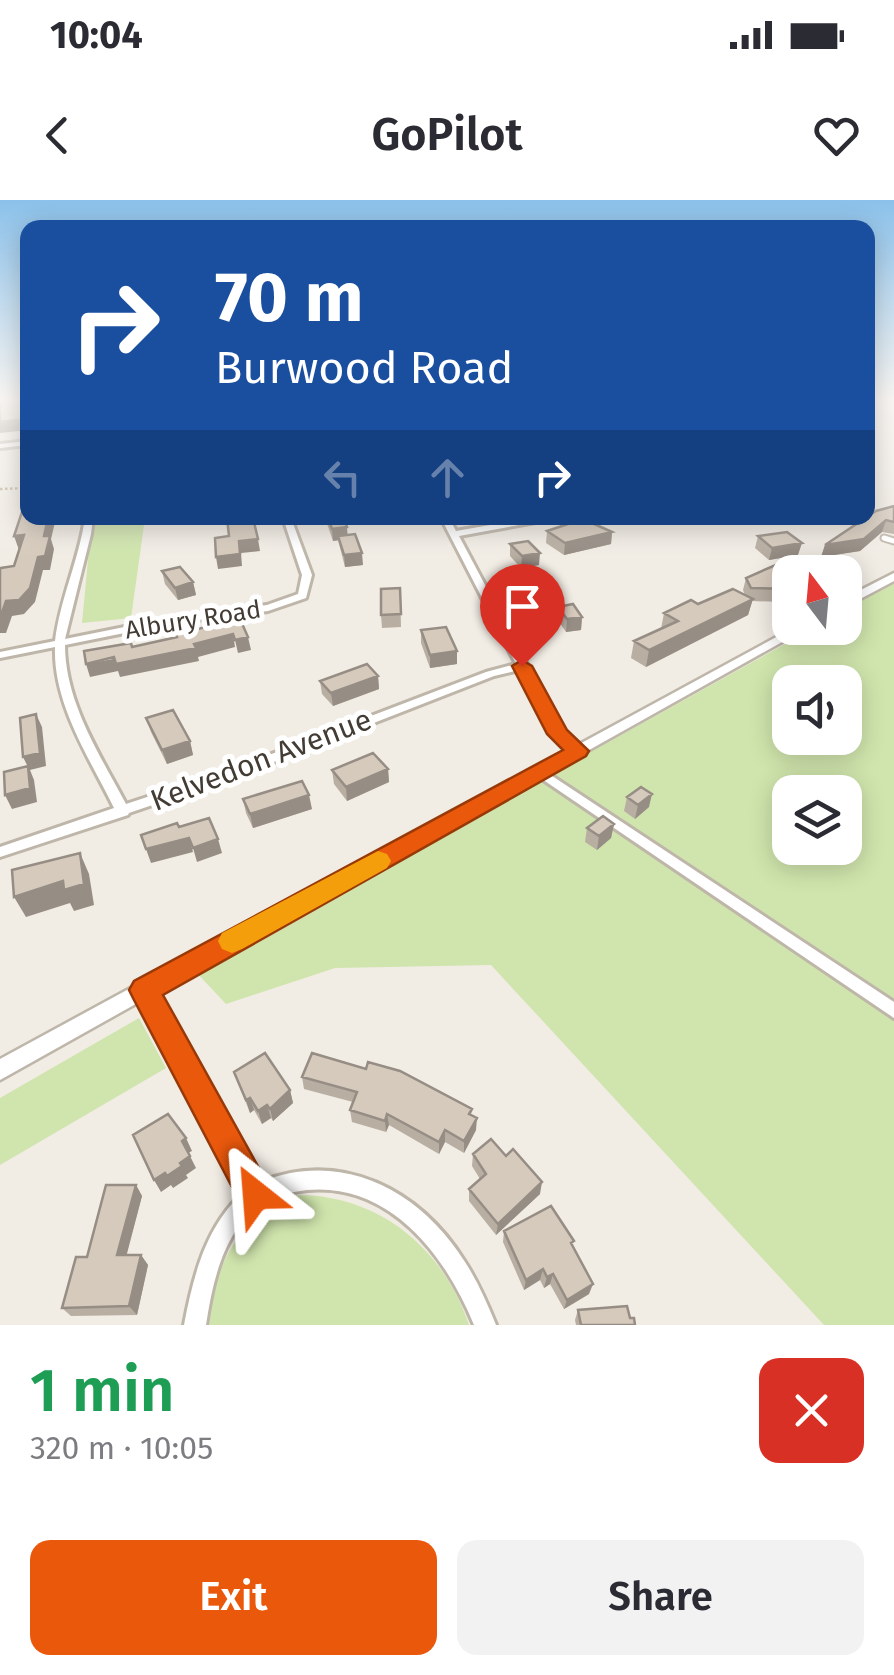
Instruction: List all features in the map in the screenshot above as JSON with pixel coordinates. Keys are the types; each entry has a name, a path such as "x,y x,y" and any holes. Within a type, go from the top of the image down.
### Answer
{"street":[{"path":"88,525 81,568 59,644 69,700 122,812"},
{"name":"Albury Road","path":"0,655 179,619 268,608 302,596 307,575 289,525"},
{"path":"449,525 558,734 578,751"},
{"path":"454,534 503,525"},
{"path":"862,594 894,576"},
{"path":"0,1070 772,644"},
{"name":"Kelvedon Avenue","path":"0,852 122,812 490,674 522,666"},
{"path":"540,772 894,1010"},
{"path":"144,990 256,1195"},
{"path":"195,1325 199,1296 218,1242 256,1195 306,1178 333,1179 378,1192 428,1230 450,1255 477,1302 485,1325"}],"lane":[{"path":"884,538 894,542"}],"green space":[{"path":"91,525 144,525 131,618 82,623"},
{"path":"894,583 894,1325 824,1325 491,965 335,968 226,1004 195,971 783,645 862,645 862,601"},
{"path":"139,1018 166,1068 0,1165 0,1098"},
{"path":"300,1195 357,1205 405,1232 443,1273 469,1325 209,1325 216,1281 234,1245 261,1215"}],"building":[{"path":"894,506 894,522 886,520 864,539 825,545 855,525 875,525 876,511"},
{"path":"20,518 20,525 46,525 44,536 50,536 45,556 38,557 30,588 19,600 6,601 0,618 0,569 14,566 24,535 14,536"},
{"path":"228,525 255,525 258,539 239,541 240,554 216,557 215,538 229,536"},
{"path":"565,525 596,525 612,532 565,543 547,531"},
{"path":"787,532 802,543 772,548 758,536"},
{"path":"355,534 362,553 344,555 338,536"},
{"path":"528,541 540,553 522,556 510,544"},
{"path":"180,567 193,582 175,588 162,571"},
{"path":"772,567 772,589 751,588 746,578"},
{"path":"400,588 401,614 381,615 381,589"},
{"path":"733,589 753,599 649,650 634,641 678,621 664,613 691,600 698,604"},
{"path":"573,604 582,617 567,619 558,607"},
{"path":"240,619 248,637 235,640 233,634 194,644 196,648 116,664 114,657 86,664 84,651 131,643 132,647 177,637 173,626 186,623 189,631"},
{"path":"446,627 457,651 430,655 421,630"},
{"path":"367,664 378,676 331,693 320,681"},
{"path":"173,710 190,741 162,750 146,718"},
{"path":"36,714 40,753 23,757 20,718"},
{"path":"373,753 388,769 346,787 332,770"},
{"path":"28,766 30,788 5,795 4,772"},
{"path":"302,781 309,795 250,814 243,799"},
{"path":"641,787 652,794 638,805 627,797"},
{"path":"603,816 614,824 599,836 587,828"},
{"path":"209,818 218,839 193,848 189,838 146,849 141,835"},
{"path":"80,853 84,884 64,890 63,881 14,897 12,870"},
{"path":"265,1053 290,1090 270,1109 267,1105 258,1111 250,1098 246,1100 234,1072"},
{"path":"312,1053 366,1069 368,1062 400,1071 472,1109 469,1114 477,1118 464,1141 445,1130 439,1142 387,1114 385,1121 350,1110 357,1092 302,1077"},
{"path":"168,1114 186,1138 182,1141 190,1156 167,1176 165,1173 154,1180 133,1135"},
{"path":"491,1139 506,1156 513,1149 542,1182 498,1224 469,1189 486,1174 473,1154"},
{"path":"106,1185 136,1185 117,1255 141,1255 129,1306 62,1308 76,1257 87,1257"},
{"path":"551,1206 574,1241 571,1243 593,1284 567,1300 553,1274 547,1277 543,1269 526,1280 504,1231"},
{"path":"627,1306 635,1325 581,1325 578,1310"}],"slow traffic":[{"path":"232,941 378,861"}],"route":[{"path":"256,1195 144,990 578,751 558,734 522,666"}]}
